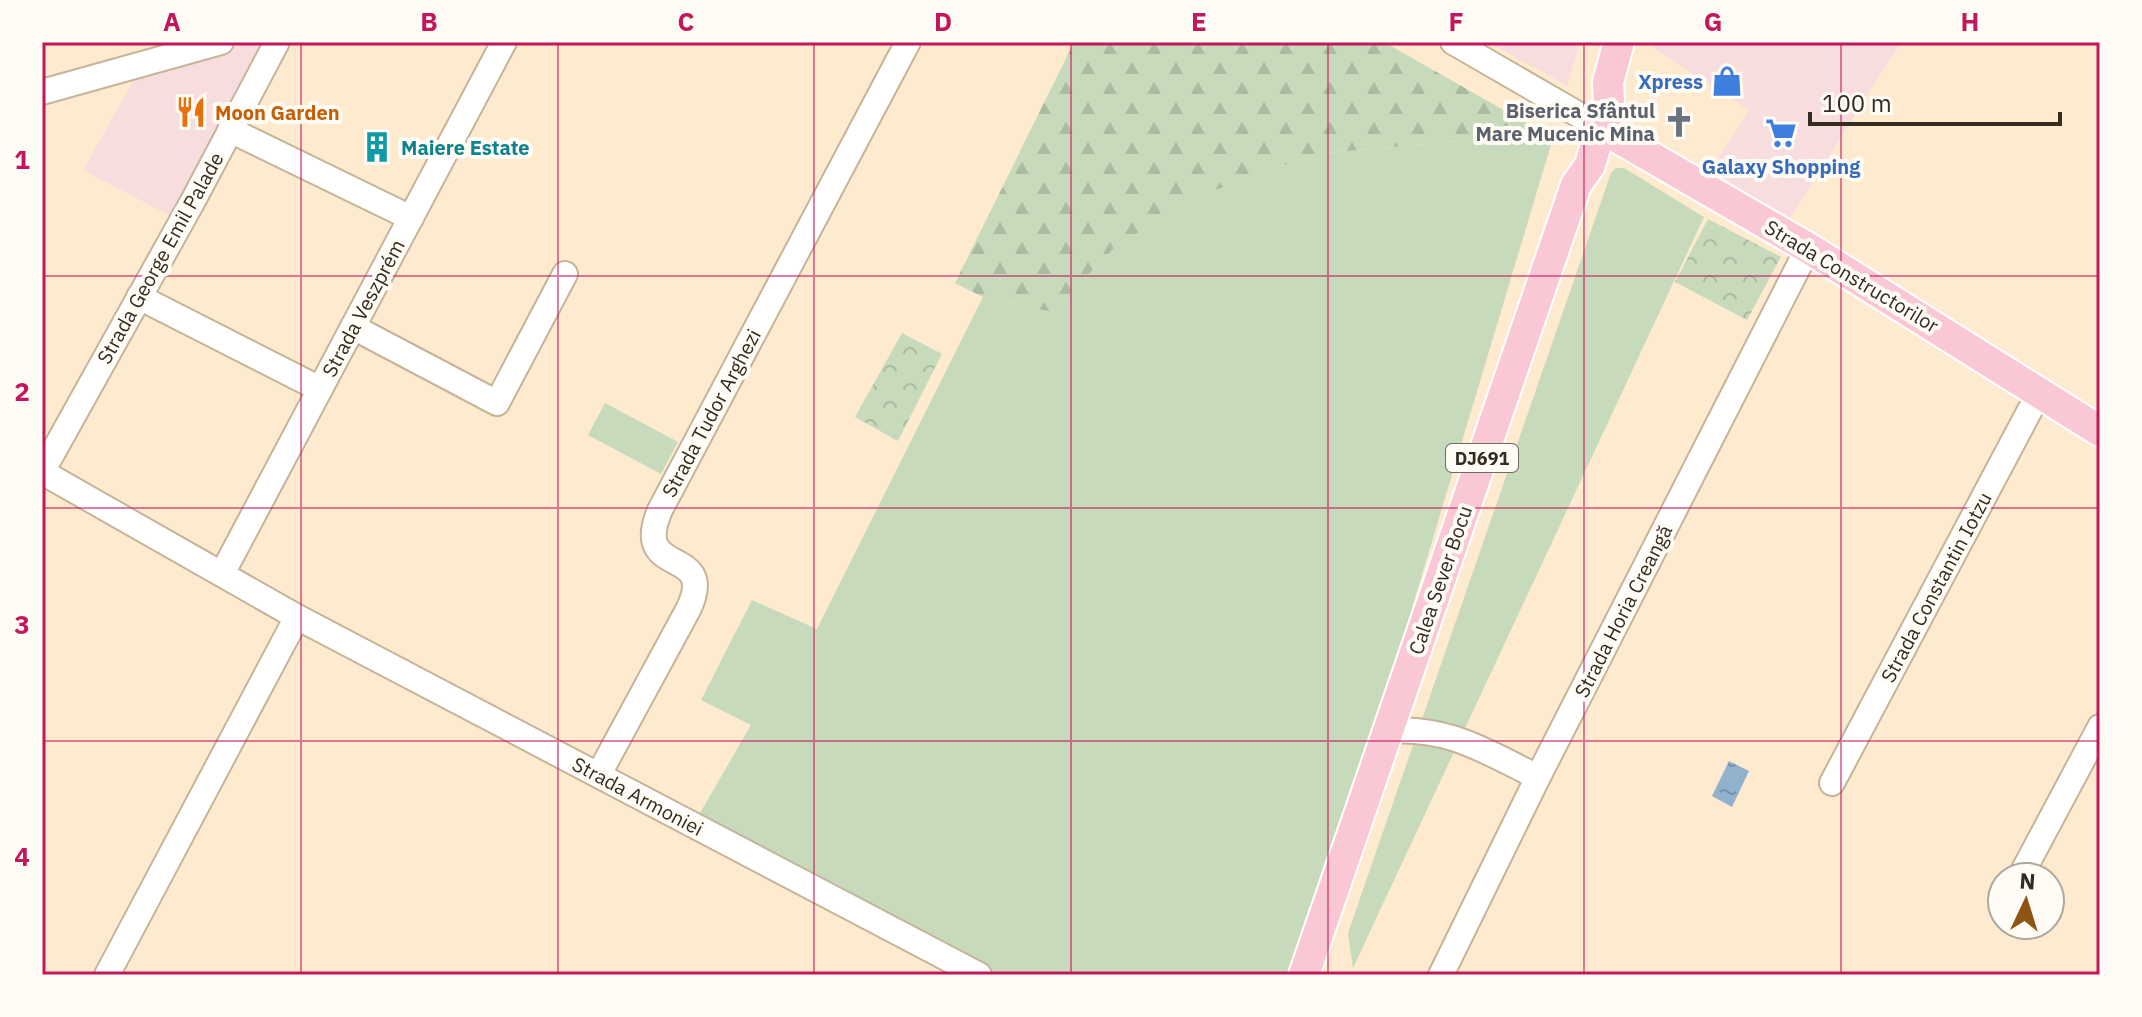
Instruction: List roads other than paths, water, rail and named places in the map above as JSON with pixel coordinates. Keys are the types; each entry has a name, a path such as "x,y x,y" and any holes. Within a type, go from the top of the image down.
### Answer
{"main road":[{"name":"DJ691","path":"1594,124 1609,100 1608,82 1619,42"},
{"name":"Calea Sever Bocu","path":"1304,975 1576,185 1590,165 1594,124"},
{"name":"Strada Constructorilor","path":"1594,124 1808,248 2100,431"}],"street":[{"path":"42,92 221,42"},
{"name":"Strada George Emil Palade","path":"42,472 277,42"},
{"name":"Strada Veszprém","path":"222,574 504,42"},
{"name":"Strada Tudor Arghezi","path":"599,774 689,608 696,588 695,576 661,554 656,546 655,529 660,510 908,42"},
{"path":"1453,42 1594,124"},
{"path":"230,130 411,218"},
{"name":"Strada Horia Creangă","path":"1441,975 1538,777 1808,248"},
{"path":"353,327 497,403 565,274"},
{"path":"139,297 320,389"},
{"name":"Strada Constantin Iotzu","path":"1832,783 2040,391"},
{"name":"Strada Armoniei","path":"42,472 297,617 979,975"},
{"path":"107,975 297,617"},
{"path":"2029,861 2100,727"},
{"path":"1388,731 1415,729 1455,736 1538,777"}],"water":[{"path":"1729,761 1749,771 1732,807 1712,796"}],"place":[{"name":"Xpress","path":"1727,81"},
{"name":"Moon Garden","path":"191,112"},
{"name":"Biserica Sfântul Mare Mucenic Mina","path":"1679,122"},
{"name":"Galaxy Shopping","path":"1781,133"},
{"name":"Maiere Estate","path":"377,147"}]}
